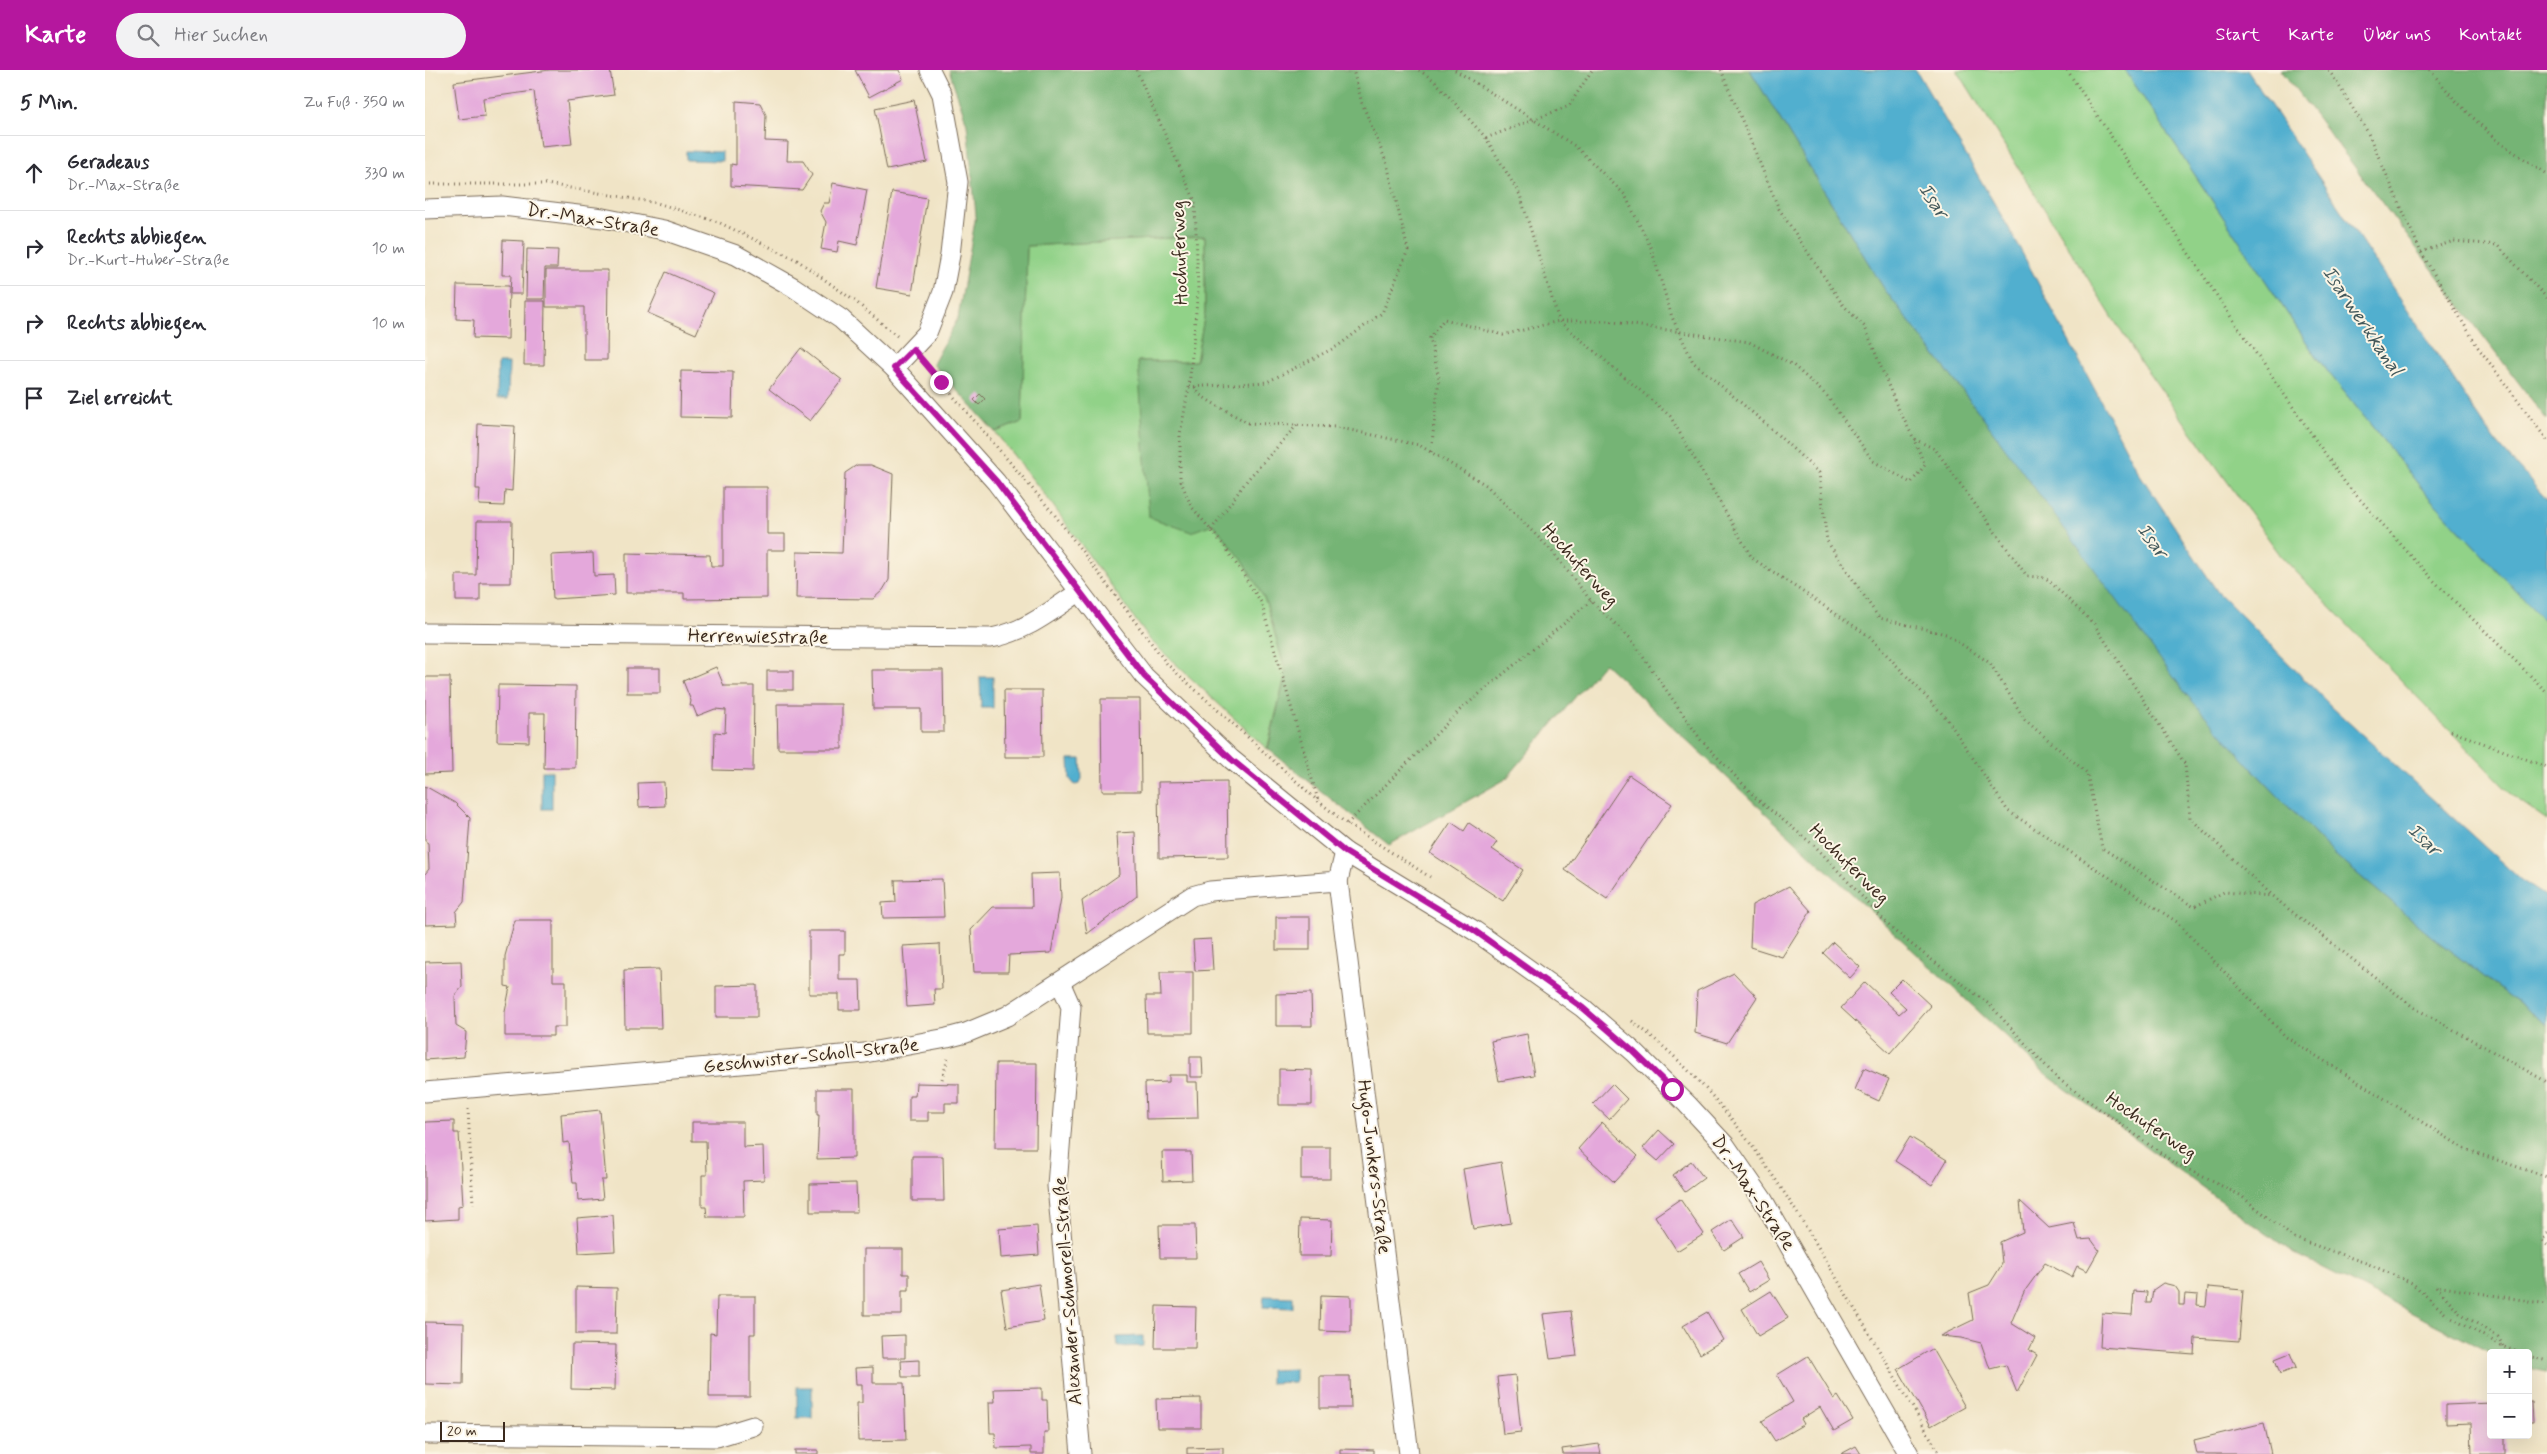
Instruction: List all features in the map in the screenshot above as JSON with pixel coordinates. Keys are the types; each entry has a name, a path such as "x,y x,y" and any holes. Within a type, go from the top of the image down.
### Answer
{"street":[{"path":"894,368 927,333 943,292 950,255 958,182 942,94 929,70"},
{"name":"Dr.-Max-Straße","path":"425,209 502,206 603,218 664,230 736,255 793,287 841,319 894,368 997,482 1144,676 1231,759 1345,852 1475,931 1583,1008 1634,1052 1687,1104 1725,1145 1763,1200 1909,1454"},
{"name":"Herrenwiesstraße","path":"425,633 991,638 1010,634 1033,623 1079,592"},
{"path":"1338,881 1345,852"},
{"name":"Geschwister-Scholl-Straße","path":"425,1092 892,1050 966,1033 1007,1016 1192,896 1210,890 1338,881"},
{"name":"Hugo-Junkers-Straße","path":"1338,881 1409,1454"},
{"name":"Alexander-Schmorell-Straße","path":"1060,982 1071,1007 1057,1186 1081,1454"},
{"path":"425,1434 717,1437 753,1426"}],"path":[{"name":"Hochuferweg","path":"1136,70 1195,201 1199,290 1189,387 1181,434 1180,479 1191,506 1211,530 1261,602 1318,801"},
{"path":"1189,387 1267,382 1338,346 1382,313 1408,250 1387,164 1362,103 1353,70"},
{"path":"1419,70 1435,81 1486,138 1520,195 1559,321 1670,416 1752,558 1869,636 1947,719 2008,811 2177,922 2286,1037 2465,1149 2547,1176"},
{"path":"1455,70 1575,146 1625,195 1651,248 1678,332 1693,362 1819,473 1827,540 1879,618 1946,634 1990,662 2025,720 2087,773 2102,848 2194,907 2224,892 2272,896"},
{"path":"1486,138 1569,106 1592,70"},
{"path":"1431,452 1439,378 1430,338 1444,319 1503,335 1559,321 1607,321 1749,342 1793,365 1827,396 1873,460 1911,483 1925,465 1895,402 1865,327 1843,305 1779,209 1721,70"},
{"path":"2067,70 2237,326 2346,484 2433,580 2547,692"},
{"path":"2329,70 2367,131 2421,252 2477,346 2547,440"},
{"path":"2430,70 2455,100 2497,141 2547,174"},
{"path":"425,184 547,184 657,203 718,222 797,260 856,302 913,349 1054,514 1167,664 1318,801 1347,824 1430,878"},
{"path":"2421,252 2454,241 2497,245 2547,298"},
{"name":"Hochuferweg","path":"1195,387 1200,394 1211,402 1248,423 1345,429 1419,445 1486,485 1551,550 1591,601 1630,638 1701,740 1757,799 1816,847 1893,930 1990,1005 2057,1078 2173,1162 2240,1195 2294,1238 2366,1263 2413,1283 2449,1316 2509,1349"},
{"path":"1211,530 1248,479 1297,425"},
{"path":"1914,439 1935,449 2027,576 2046,578 2094,624 2185,764 2190,818 2272,896 2413,1007 2547,1082"},
{"path":"1347,824 1460,710 1591,601"},
{"path":"2451,731 2547,767"},
{"path":"1630,1020 1653,1037 1691,1072 1742,1131 1760,1155 1793,1204 1939,1454"},
{"path":"467,1088 473,1204"},
{"path":"2547,1233 2542,1241 2547,1245"},
{"path":"2504,1347 2498,1337 2460,1314 2436,1286 2547,1304"},
{"path":"2532,1357 2547,1361"}],"green space":[{"path":"949,70 1750,70 1885,290 2255,772 2334,854 2431,936 2547,1025 2547,1372 2532,1369 2532,1349 2487,1349 2487,1351 2292,1252 2048,1076 1604,663 1506,779 1389,845 1268,749 1286,673 1266,602 1245,563 1213,524 1191,532 1149,517 1138,361 1196,361 1205,313 1205,236 1027,246 1022,422 995,432 933,364 958,318 976,215 967,124"},
{"path":"1957,70 2125,70 2317,358 2427,495 2547,624 2547,820 2513,796 2281,556 2136,355"},
{"path":"2281,70 2547,70 2547,420"},
{"path":"1205,236 1205,313 1196,361 1138,361 1145,432 1245,563 1266,602 1286,673 1267,749 1150,640 1049,500 995,432 1022,422 1027,246"}],"water":[{"name":"Isar","path":"1750,70 1916,70 2011,232 2139,473 2217,591 2334,709 2521,880 2547,897 2547,1025 2431,936 2334,854 2255,772 2186,694 1975,407 1885,290"},
{"name":"Isarwerkkanal","path":"2125,70 2247,70 2495,441 2547,500 2547,624 2427,495 2317,358"},
{"path":"686,151 722,152 722,161 686,160"},
{"path":"498,363 509,363 508,399 497,399"},
{"path":"980,677 993,677 993,708 981,708"},
{"path":"1069,759 1081,759 1082,779 1079,784 1075,785 1070,779"},
{"path":"542,771 552,771 552,809 542,809"},
{"path":"1264,1296 1293,1297 1293,1308 1263,1307"},
{"path":"1143,1336 1143,1346 1118,1347 1117,1337"},
{"path":"1295,1369 1295,1382 1270,1383 1270,1370"},
{"path":"797,1387 812,1387 812,1418 797,1418"}],"building":[{"path":"550,70 610,70 614,95 567,101 572,144 541,147 534,91 483,98 485,116 459,119 454,82"},
{"path":"855,70 899,70 903,79 869,97"},
{"path":"914,100 927,162 887,170 875,108"},
{"path":"736,101 760,103 766,115 765,141 788,142 787,161 803,161 812,175 802,190 731,186 731,164 736,165"},
{"path":"833,183 867,190 857,245 839,241 837,252 821,249 826,222 820,211 824,203 829,203"},
{"path":"892,192 927,198 912,294 876,288"},
{"path":"503,240 524,241 522,294 510,294 511,275 502,275"},
{"path":"527,249 558,250 557,268 545,268 544,299 526,299"},
{"path":"546,270 608,270 607,360 584,360 584,307 546,307"},
{"path":"666,272 714,293 696,334 648,313"},
{"path":"457,285 509,286 508,339 473,338 474,320 456,319"},
{"path":"525,301 545,301 544,365 524,365"},
{"path":"801,348 842,380 810,421 769,389"},
{"path":"681,371 733,372 732,418 680,417"},
{"path":"980,394 985,399 979,405 974,400"},
{"path":"478,424 515,426 512,491 505,490 504,506 479,505 480,489 476,489"},
{"path":"857,465 871,465 893,474 889,580 883,590 873,599 796,598 797,552 842,553 845,473"},
{"path":"723,487 767,487 767,534 785,534 785,550 767,550 767,598 684,599 684,593 626,593 626,553 710,555 711,566 723,566"},
{"path":"477,521 512,521 511,583 480,583 480,601 456,601 456,575 476,575"},
{"path":"593,553 594,576 614,575 615,595 553,599 551,555"},
{"path":"716,667 724,686 754,686 753,771 714,770 715,732 725,733 726,710 715,709 697,716 693,706 690,706 691,701 683,681"},
{"path":"627,668 660,668 660,693 627,693"},
{"path":"872,670 943,670 944,732 921,732 921,709 873,709"},
{"path":"767,671 793,671 793,690 767,690"},
{"path":"425,677 450,677 452,773 425,774"},
{"path":"498,685 576,686 575,768 544,768 545,713 529,713 529,742 497,741"},
{"path":"1004,690 1042,690 1043,757 1005,757"},
{"path":"1101,699 1140,699 1141,791 1102,791"},
{"path":"777,704 842,704 842,749 778,749"},
{"path":"1629,775 1672,804 1607,899 1565,870"},
{"path":"1227,781 1228,857 1159,858 1158,782"},
{"path":"664,782 665,806 639,807 638,783"},
{"path":"425,786 455,803 470,818 464,902 456,912 457,924 425,925 425,874 429,869 428,843 425,841"},
{"path":"1451,822 1464,831 1469,823 1497,842 1492,849 1523,870 1503,901 1430,853"},
{"path":"1135,832 1137,896 1087,934 1082,901 1119,875 1117,833"},
{"path":"1060,873 1061,898 1051,953 1009,955 1008,972 974,972 971,930 993,907 1032,907 1031,874"},
{"path":"942,879 944,917 883,918 882,903 896,902 895,880"},
{"path":"1789,886 1811,911 1782,957 1750,947 1752,905"},
{"path":"1276,917 1310,917 1310,950 1276,950"},
{"path":"515,920 553,920 553,981 566,981 566,1027 553,1027 553,1036 505,1036 505,1012 510,987 505,986 505,956"},
{"path":"809,931 845,931 845,954 839,954 839,980 860,980 861,1010 839,1010 839,994 809,994"},
{"path":"1211,939 1213,970 1195,971 1193,940"},
{"path":"1833,942 1860,967 1850,978 1823,953"},
{"path":"940,944 942,989 934,989 935,1005 907,1007 903,946"},
{"path":"461,961 462,987 455,996 456,1026 466,1032 464,1057 425,1060 425,962"},
{"path":"659,969 661,1028 625,1028 624,970"},
{"path":"1160,972 1193,972 1193,1033 1147,1033 1146,996 1161,996"},
{"path":"1734,973 1757,997 1727,1043 1695,1033 1697,991"},
{"path":"1902,979 1931,1006 1890,1053 1841,1008 1865,982 1899,1014 1906,1008 1889,992"},
{"path":"757,985 757,1017 716,1017 716,986"},
{"path":"1311,993 1312,1026 1276,1026 1276,994"},
{"path":"1527,1034 1534,1075 1499,1081 1491,1041"},
{"path":"1190,1057 1202,1057 1203,1077 1190,1077"},
{"path":"996,1063 1037,1063 1036,1148 995,1148"},
{"path":"1864,1068 1889,1079 1879,1101 1855,1090"},
{"path":"1279,1069 1312,1070 1312,1105 1279,1105"},
{"path":"1169,1075 1187,1075 1187,1082 1197,1082 1198,1118 1146,1119 1145,1083 1169,1082"},
{"path":"916,1083 959,1084 959,1103 945,1103 945,1112 928,1112 928,1121 909,1121 909,1096 915,1096"},
{"path":"1612,1084 1627,1099 1609,1119 1593,1104"},
{"path":"817,1089 854,1089 854,1158 817,1159 819,1115 817,1115"},
{"path":"600,1110 606,1180 601,1180 603,1199 578,1201 577,1183 573,1183 569,1142 563,1143 561,1114"},
{"path":"454,1121 454,1133 459,1133 463,1205 458,1206 458,1219 425,1221 425,1122"},
{"path":"692,1122 743,1122 743,1147 763,1146 764,1180 743,1181 744,1217 707,1217 706,1207 702,1207 702,1175 707,1175 706,1141 692,1141"},
{"path":"1602,1122 1638,1156 1614,1182 1578,1149"},
{"path":"1659,1130 1674,1144 1658,1161 1643,1148"},
{"path":"1910,1137 1947,1160 1932,1185 1895,1161"},
{"path":"1301,1147 1330,1147 1330,1179 1301,1179"},
{"path":"1162,1152 1191,1152 1192,1180 1163,1181"},
{"path":"912,1156 943,1156 944,1201 912,1201"},
{"path":"1691,1161 1704,1178 1685,1192 1673,1175"},
{"path":"1501,1162 1511,1223 1473,1229 1463,1169"},
{"path":"856,1183 857,1212 810,1212 810,1184"},
{"path":"1680,1199 1704,1234 1677,1251 1655,1216"},
{"path":"2020,1201 2049,1228 2074,1223 2079,1240 2091,1239 2099,1250 2087,1271 2077,1266 2072,1277 2045,1263 2024,1292 2011,1323 2035,1338 2029,1350 2037,1355 2017,1393 2006,1365 1990,1369 1981,1343 1961,1338 1940,1336 1973,1320 1969,1293 1989,1285 1996,1274 2002,1264 2000,1242 2023,1232"},
{"path":"613,1215 615,1251 579,1253 577,1218"},
{"path":"1300,1219 1332,1220 1331,1256 1299,1256"},
{"path":"1732,1219 1744,1237 1724,1250 1712,1232"},
{"path":"1159,1225 1195,1225 1196,1258 1160,1258"},
{"path":"1037,1226 1039,1255 1001,1258 999,1229"},
{"path":"864,1249 903,1249 903,1274 909,1274 909,1290 902,1290 902,1315 864,1315"},
{"path":"1758,1262 1769,1280 1749,1292 1738,1274"},
{"path":"2163,1283 2175,1286 2179,1292 2179,1305 2184,1305 2185,1294 2198,1295 2197,1305 2206,1306 2208,1287 2243,1290 2239,1341 2195,1338 2194,1354 2100,1347 2102,1313 2132,1315 2134,1291 2147,1292 2146,1303 2151,1303 2153,1290"},
{"path":"1039,1284 1044,1321 1007,1327 1001,1290"},
{"path":"576,1287 617,1288 616,1334 576,1334"},
{"path":"1771,1291 1788,1318 1758,1336 1742,1309"},
{"path":"1321,1295 1351,1296 1351,1332 1320,1331"},
{"path":"717,1296 755,1296 755,1334 750,1334 750,1397 709,1397 710,1333 716,1334"},
{"path":"1156,1306 1196,1307 1195,1348 1155,1348"},
{"path":"1571,1311 1577,1356 1550,1359 1543,1314"},
{"path":"1707,1312 1723,1340 1700,1354 1683,1326"},
{"path":"425,1322 464,1323 463,1385 425,1384"},
{"path":"905,1335 905,1358 882,1358 881,1336"},
{"path":"572,1344 616,1345 615,1390 571,1389"},
{"path":"1932,1349 1965,1407 1931,1426 1898,1369"},
{"path":"2290,1353 2296,1368 2280,1374 2275,1359"},
{"path":"1808,1356 1834,1399 1838,1396 1853,1420 1834,1431 1820,1407 1801,1419 1804,1424 1775,1441 1762,1421 1793,1402 1777,1375"},
{"path":"919,1360 919,1377 902,1377 901,1361"},
{"path":"873,1367 873,1383 904,1383 906,1440 858,1441 857,1403 862,1403 862,1384 856,1384 855,1368"},
{"path":"1515,1375 1521,1432 1503,1434 1497,1377"},
{"path":"1320,1376 1350,1376 1351,1408 1320,1408"},
{"path":"1042,1388 1042,1400 1047,1400 1048,1432 1044,1432 1044,1454 1031,1454 1031,1447 996,1448 995,1433 990,1433 989,1402 995,1402 994,1389"},
{"path":"1201,1398 1201,1428 1157,1428 1156,1399"},
{"path":"2487,1403 2487,1439 2505,1439 2505,1454 2472,1454 2471,1423 2446,1424 2446,1405"},
{"path":"2264,1423 2271,1454 2197,1454 2194,1440"},
{"path":"1599,1444 1601,1454 1563,1454 1562,1449"},
{"path":"1856,1446 1861,1454 1841,1454"},
{"path":"1223,1447 1223,1454 1187,1454 1187,1448"},
{"path":"1340,1449 1374,1450 1374,1454 1340,1454"},
{"path":"795,1450 818,1450 818,1454 795,1454"}],"route":[{"path":"941,382 913,349 894,368 997,482 1067,577 1144,676 1231,759 1345,852 1475,931 1583,1008 1634,1052 1672,1089"}]}
